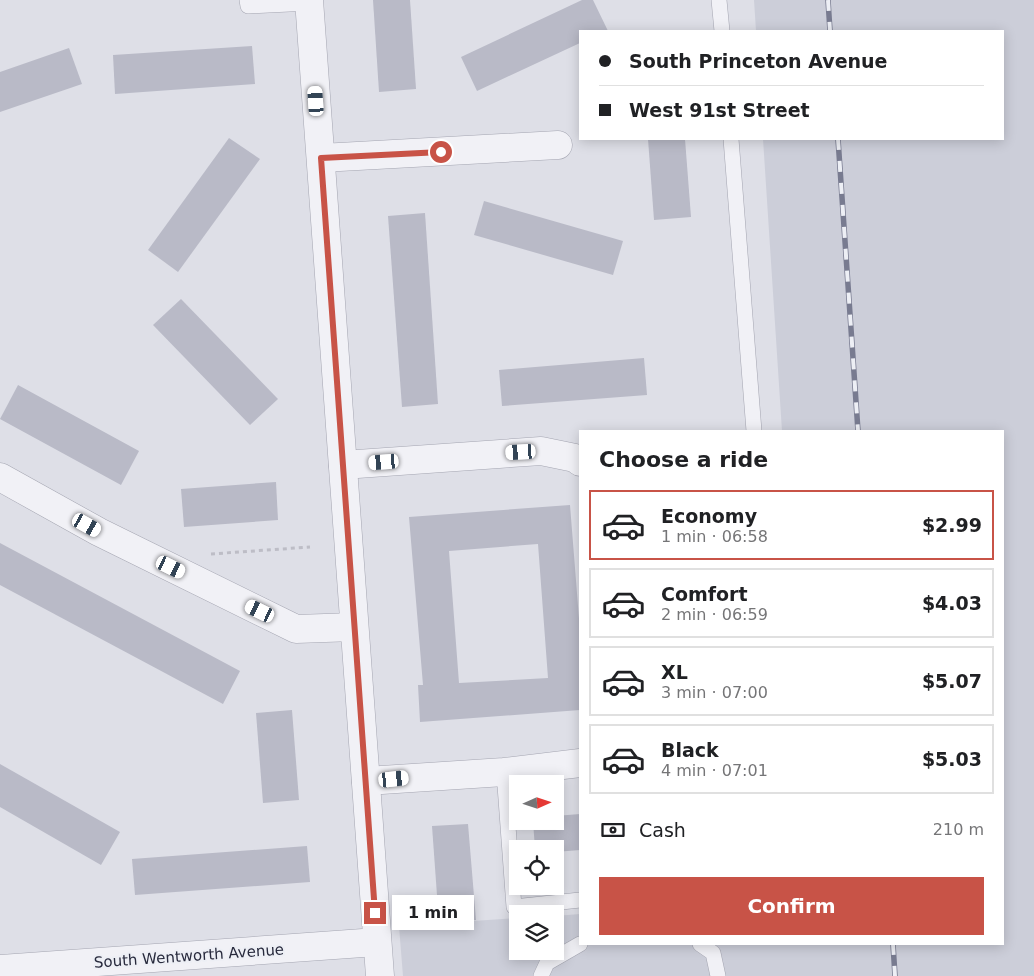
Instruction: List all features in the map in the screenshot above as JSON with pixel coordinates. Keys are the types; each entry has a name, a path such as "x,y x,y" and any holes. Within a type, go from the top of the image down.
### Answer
{"street":[{"path":"310,2 380,976"},
{"path":"321,158 558,145"},
{"path":"343,465 541,451 575,458 579,461"},
{"path":"0,478 99,532 296,629 354,627"},
{"path":"366,782 504,772 579,763"},
{"name":"South Wentworth Avenue","path":"0,969 377,942"}],"lane":[{"path":"247,0 248,6 310,2"},
{"path":"719,0 722,30"},
{"path":"731,140 754,430"},
{"path":"504,772 514,907 579,900"},
{"path":"541,976 548,963 579,945"},
{"path":"701,945 713,953 718,976"}],"path":[{"path":"207,554 310,547"}],"shaded area":[{"path":"754,0 1034,0 1034,976 403,976 399,926 509,919 509,960 564,960 564,915 579,914 579,945 1004,945 1004,430 782,430 763,140 1004,140 1004,30 756,30"}],"building":[{"path":"373,0 410,0 416,89 379,92"},
{"path":"582,0 593,0 608,30 579,30 579,43 477,91 461,57"},
{"path":"252,46 255,84 115,94 113,55"},
{"path":"69,48 82,84 0,112 0,72"},
{"path":"229,138 260,159 178,272 148,250"},
{"path":"648,140 685,140 691,217 654,220"},
{"path":"484,201 623,241 613,275 474,235"},
{"path":"425,213 438,404 402,407 388,216"},
{"path":"181,299 278,399 250,425 153,325"},
{"path":"644,358 647,395 502,406 499,370"},
{"path":"18,385 139,451 121,485 0,419"},
{"path":"276,482 278,520 184,527 181,489"},
{"path":"570,505 579,618 579,710 420,722 418,685 423,685 409,517","holes":["538,544 548,678 459,683 449,551"]},
{"path":"0,543 240,671 223,704 0,585"},
{"path":"292,710 299,800 263,803 256,713"},
{"path":"0,764 120,832 101,865 0,807"},
{"path":"579,814 579,850 564,851 564,840 534,840 534,830 564,830 564,815"},
{"path":"468,824 476,920 439,923 432,826"},
{"path":"307,846 310,882 135,895 132,859"}],"railway":[{"path":"828,0 830,30"},
{"path":"838,140 858,430"},
{"path":"893,945 895,976"}],"route":[{"path":"375,913 321,158 441,152"}]}
